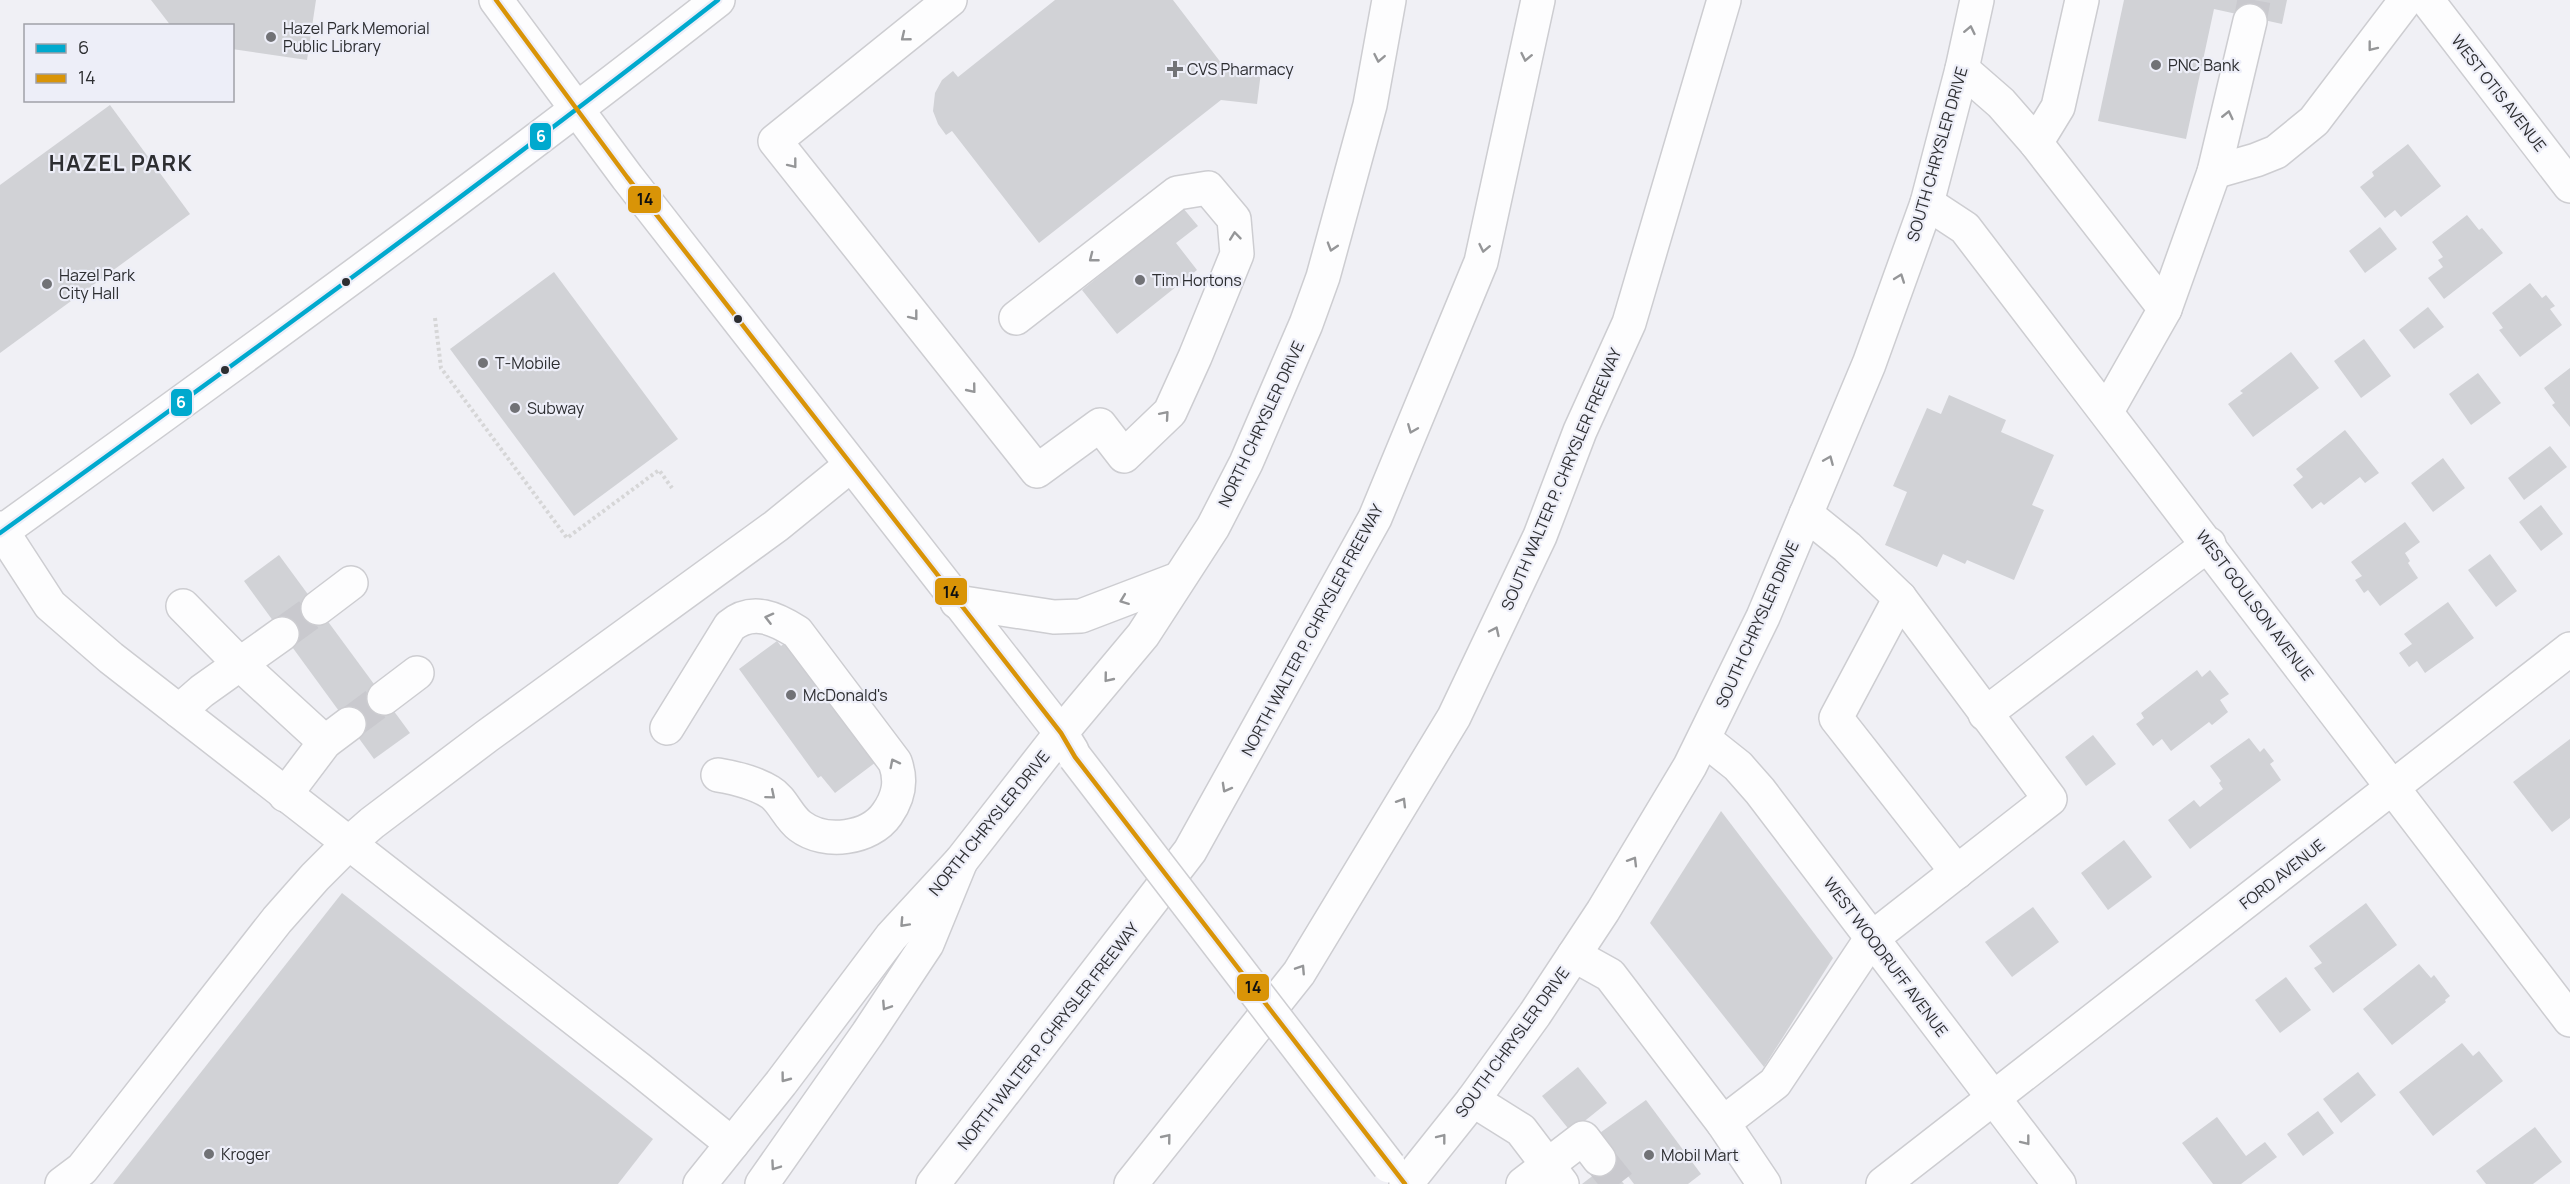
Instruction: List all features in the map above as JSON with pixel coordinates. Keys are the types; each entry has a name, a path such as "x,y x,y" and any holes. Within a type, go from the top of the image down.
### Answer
{"main road":[{"path":"496,0 576,110 1400,1178"},
{"path":"718,0 576,110 228,369 1,531 50,605 285,795 732,1144"},
{"path":"950,0 775,141 1037,471 1100,425 1124,456 1170,412 1196,357 1238,254 1233,219 1208,188 1177,194 1016,318"},
{"name":"NORTH CHRYSLER DRIVE","path":"700,1184 891,937 1068,745 1213,527 1246,463 1306,324 1344,205 1370,105 1389,0"},
{"name":"NORTH WALTER P. CHRYSLER FREEWAY","path":"933,1184 1190,852 1375,518 1481,262 1538,0"},
{"name":"SOUTH WALTER P. CHRYSLER FREEWAY","path":"1131,1184 1299,973 1454,717 1540,536 1580,431 1629,323 1724,0"},
{"name":"SOUTH CHRYSLER DRIVE","path":"1400,1178 1473,1100 1535,1014 1664,810 1704,740 1763,617 1869,364 1927,203 1962,69 1977,0"},
{"path":"2036,143 2058,107 2082,0"},
{"path":"2214,172 2276,152 2314,121 2406,0"},
{"name":"WEST OTIS AVENUE","path":"2427,0 2570,186"},
{"path":"2107,411 2165,309 2214,172 2250,21"},
{"path":"1962,69 2001,103 2036,143 2165,309"},
{"name":"WEST GOULSON AVENUE","path":"1927,203 1965,228 2209,544 2570,1020"},
{"path":"63,1184 82,1169 277,921 315,877 349,843 487,736 776,526 851,465"},
{"path":"1723,1123 1775,1083 1871,939 2050,800 1900,598 1847,547 1806,514"},
{"path":"1985,714 2209,544"},
{"path":"957,602 1054,617 1081,616 1178,579"},
{"path":"318,608 351,583"},
{"path":"1900,598 1836,718 1957,872"},
{"path":"183,606 241,665 337,733 285,795"},
{"path":"667,728 730,626 745,616 768,617 778,620 797,632 895,762 900,781 898,793 881,820 858,836 841,837 808,831 794,820 772,792 742,779 718,775"},
{"path":"179,711 202,691 282,634"},
{"name":"FORD AVENUE","path":"1883,1184 2570,649"},
{"path":"384,698 417,673"},
{"name":"WEST WOODRUFF AVENUE","path":"1704,740 1738,766 1760,791 2059,1184"},
{"path":"762,1184 868,1033 927,944 961,861"},
{"path":"1574,955 1610,975 1723,1123 1751,1180"},
{"path":"1473,1100 1521,1130 1544,1178 1583,1138 1599,1159"}],"path":[{"path":"435,318 441,368 567,538 659,470 672,488"}],"building":[{"name":"Hazel Park Memorial Public Library","path":"151,0 316,0 307,60 234,49 234,24 169,24"},
{"name":"CVS Pharmacy","path":"1055,0 1173,0 1225,68 1261,72 1257,104 1221,100 1039,243 952,131 946,135 933,111 935,93 942,80 953,71 958,77"},
{"name":"PNC Bank","path":"2124,0 2287,0 2282,24 2214,9 2186,139 2098,121"},
{"name":"Hazel Park City Hall","path":"110,105 190,214 0,353 0,185"},
{"path":"2408,144 2441,186 2401,217 2395,210 2385,218 2360,187 2374,176 2372,172"},
{"name":"Tim Hortons","path":"1183,208 1198,226 1176,243 1197,270 1117,334 1082,290"},
{"path":"2467,215 2479,230 2482,228 2503,253 2444,299 2428,278 2443,267 2438,260 2443,257 2432,242"},
{"path":"2380,227 2397,249 2365,273 2349,251"},
{"path":"554,272 678,439 574,516 450,349"},
{"path":"2530,283 2542,298 2546,295 2555,306 2550,309 2562,325 2520,357 2499,330 2503,328 2492,313"},
{"path":"2428,307 2444,327 2414,349 2399,330"},
{"path":"2364,339 2391,376 2361,398 2334,361"},
{"path":"2291,352 2319,388 2253,437 2228,404 2243,393 2240,391"},
{"path":"2570,368 2570,427 2552,405 2555,403 2544,388"},
{"path":"2478,373 2501,403 2471,425 2449,394"},
{"path":"1949,395 2006,420 2001,432 2054,455 2032,505 2044,510 2014,580 1967,560 1965,564 1943,554 1937,567 1885,545 1907,492 1893,486 1927,408 1941,414"},
{"path":"2345,430 2379,473 2365,483 2360,477 2324,505 2321,502 2312,509 2293,485 2303,477 2296,469"},
{"path":"2550,446 2567,467 2524,500 2508,478"},
{"path":"2443,458 2465,488 2433,512 2411,483"},
{"path":"2541,505 2563,534 2541,551 2519,522"},
{"path":"2405,522 2420,542 2405,553 2410,561 2408,563 2418,578 2380,606 2368,590 2364,593 2355,580 2362,576 2351,562"},
{"path":"2490,554 2517,591 2496,607 2468,570"},
{"path":"279,555 410,733 374,759 244,581"},
{"path":"2448,602 2474,638 2425,673 2417,661 2409,667 2399,653 2412,644 2404,634"},
{"name":"McDonald's","path":"789,640 810,667 806,671 845,722 880,759 835,793 821,776 818,778 739,669 777,641 781,646"},
{"path":"2197,670 2202,677 2210,670 2229,694 2220,700 2228,712 2212,725 2209,722 2171,751 2162,739 2153,746 2136,724 2144,718 2141,713"},
{"path":"2093,735 2116,764 2086,786 2065,757"},
{"path":"2249,738 2260,752 2264,748 2274,761 2270,764 2281,780 2190,849 2168,820 2194,800 2200,807 2223,789 2219,783 2221,781 2210,766"},
{"path":"2570,739 2570,818 2552,832 2513,782"},
{"path":"1721,811 1833,958 1764,1067 1650,923"},
{"path":"2124,840 2152,877 2108,910 2081,873"},
{"path":"342,893 653,1139 618,1184 113,1184"},
{"path":"2366,903 2397,945 2333,993 2314,968 2322,963 2309,946"},
{"path":"2033,907 2059,942 2012,977 1985,942"},
{"path":"2419,964 2431,978 2434,975 2450,996 2445,1000 2446,1002 2392,1045 2363,1009"},
{"path":"2286,977 2311,1010 2280,1033 2255,1000"},
{"path":"2462,1043 2473,1056 2479,1051 2503,1081 2433,1136 2399,1092"},
{"path":"1578,1067 1607,1103 1571,1132 1542,1096"},
{"path":"2358,1072 2376,1095 2341,1123 2323,1099"},
{"name":"Mobil Mart","path":"1646,1100 1701,1174 1688,1184 1634,1184 1597,1135"},
{"path":"2318,1111 2334,1133 2303,1156 2287,1134"},
{"path":"2217,1117 2246,1156 2265,1142 2277,1157 2241,1184 2213,1184 2182,1143"},
{"path":"2535,1127 2562,1162 2533,1184 2486,1184 2476,1171"},
{"path":"1608,1164 1624,1184 1582,1184"}],"tunnel":[{"path":"2250,21 2254,0"},
{"path":"282,634 318,608"},
{"path":"349,724 384,698"},
{"path":"1599,1159 1619,1184"}],"transit line":[{"name":"14","path":"496,0 627,177 1061,733 1075,757 1405,1184"},
{"name":"6","path":"0,533 362,270 718,0"}],"place":[{"name":"Hazel Park Memorial Public Library","path":"271,37"},
{"name":"PNC Bank","path":"2156,65"},
{"name":"CVS Pharmacy","path":"1175,69"},
{"name":"Tim Hortons","path":"1140,280"},
{"name":"Hazel Park City Hall","path":"47,284"},
{"name":"T-Mobile","path":"483,363"},
{"name":"Subway","path":"515,408"},
{"name":"McDonald's","path":"791,695"},
{"name":"Kroger","path":"209,1154"},
{"name":"Mobil Mart","path":"1649,1155"}],"district":[{"name":"HAZEL PARK","path":"121,163"}]}
